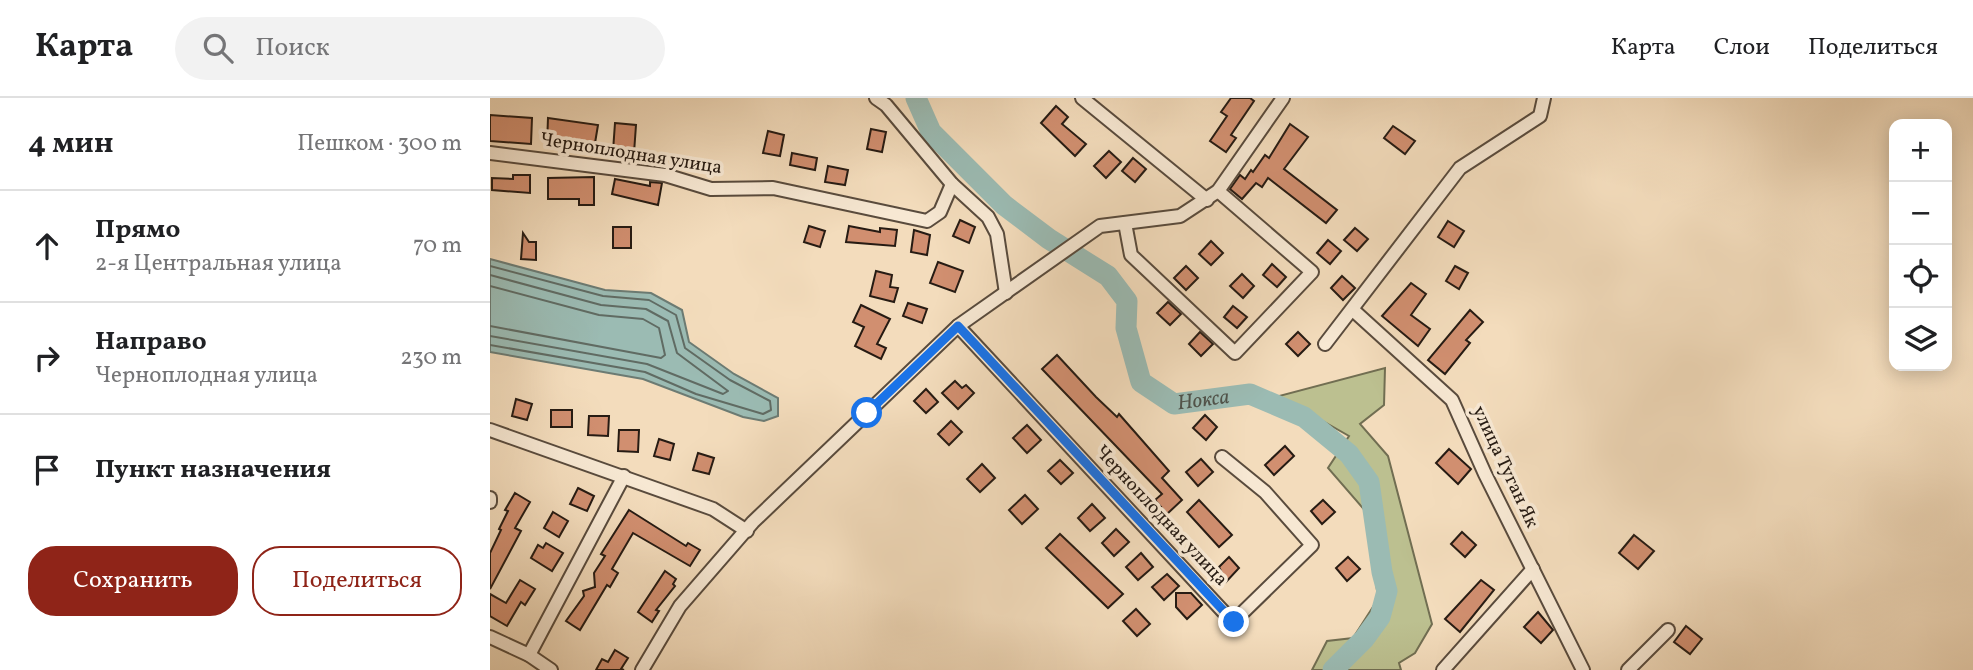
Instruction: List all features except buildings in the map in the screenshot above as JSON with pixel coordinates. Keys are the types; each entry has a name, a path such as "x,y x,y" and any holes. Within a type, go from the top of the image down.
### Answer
{"street":[{"path":"876,98 886,105 952,184 988,218 997,234 1006,293"},
{"path":"1082,98 1207,200"},
{"path":"642,670 680,606 747,531 798,478 958,326 1100,226 1180,216 1207,200 1218,191 1283,98"},
{"path":"1325,344 1460,168 1540,116 1544,98"},
{"name":"Черноплодная улица","path":"490,153 665,175 711,189 773,188 927,221 940,212 952,184"},
{"path":"1125,223 1131,255 1235,353 1312,272 1218,191"},
{"name":"улица Туган Як","path":"1353,310 1452,400 1583,670"},
{"name":"Черноплодная улица","path":"958,326 1234,622 1312,545 1265,492 1222,457"},
{"path":"490,430 713,509 747,531"},
{"path":"529,655 624,476"},
{"path":"1443,670 1533,569"},
{"path":"1628,670 1668,630"},
{"path":"490,637 529,655 551,670"}],"green space":[{"path":"1385,368 1384,405 1360,424 1388,456 1432,624 1415,653 1399,663 1401,670 1312,670 1327,641 1353,638 1378,599 1368,514 1328,468 1349,436 1279,396"}],"water":[{"path":"490,259 605,290 651,293 682,310 689,342 734,374 778,398 778,416 764,421 743,417 643,379 490,352"}],"waterway":[{"name":"Нокса","path":"916,98 931,132 1004,205 1049,239 1108,276 1127,301 1126,328 1141,382 1174,404 1250,394 1304,417 1349,454 1369,482 1387,591 1380,617 1364,639 1333,670"}],"route":[{"path":"867,413 958,326 1234,622"}]}
